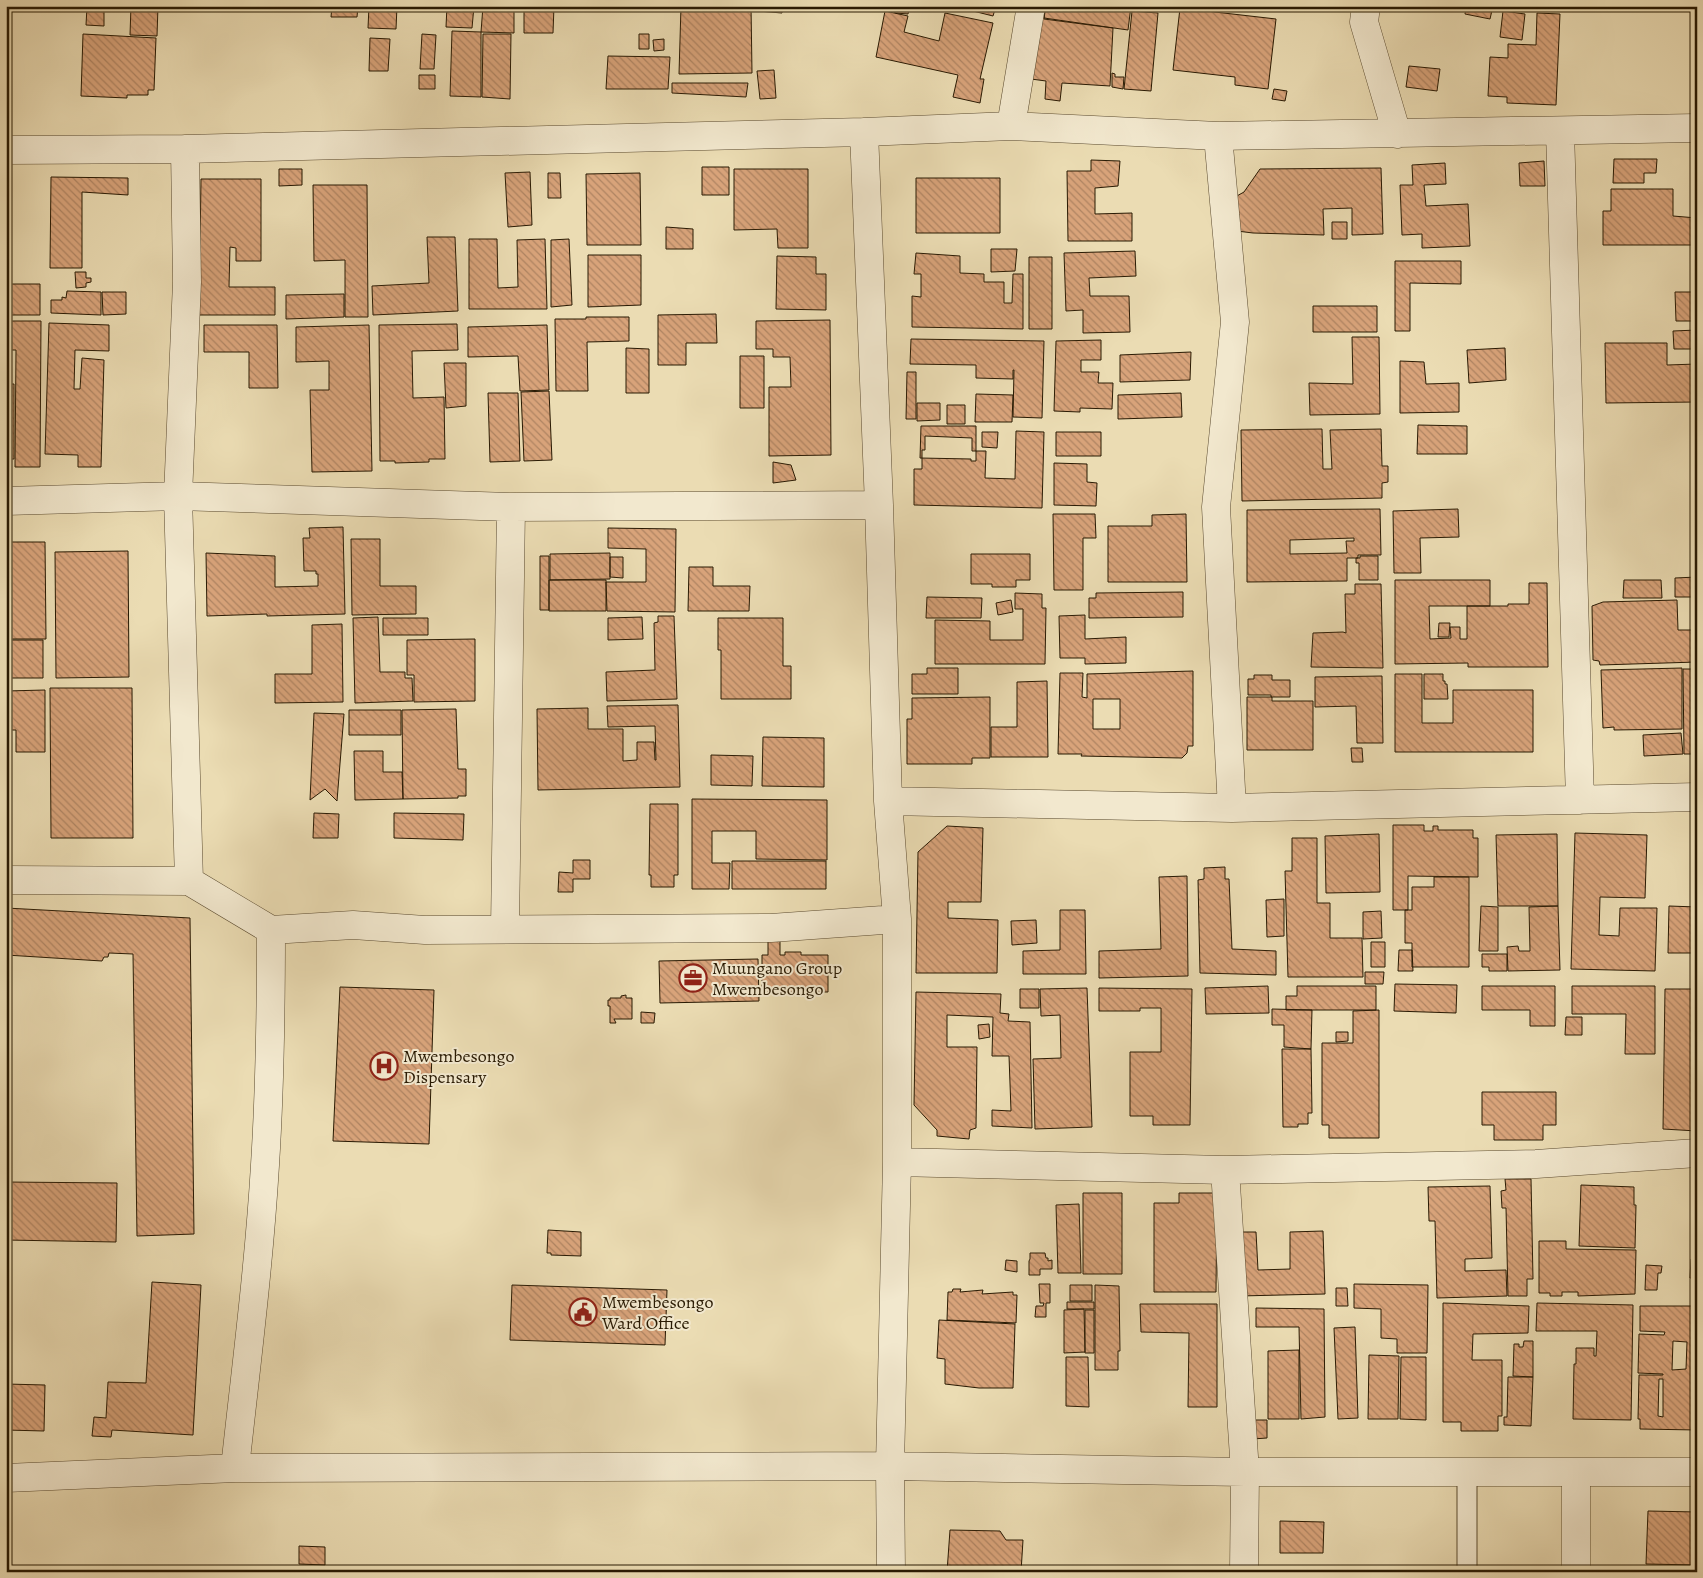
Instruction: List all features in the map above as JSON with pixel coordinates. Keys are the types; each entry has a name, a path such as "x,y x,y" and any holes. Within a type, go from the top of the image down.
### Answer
{"street":[{"path":"1011,126 1032,6"},
{"path":"1366,6 1364,22 1396,134"},
{"path":"6,150 185,149 864,132 1011,126 1218,136 1697,128"},
{"path":"1560,131 1580,800"},
{"path":"864,132 879,505 888,801 897,919 897,1162 890,1466 891,1572"},
{"path":"1218,136 1235,322 1216,507 1232,808"},
{"path":"185,149 187,282 178,496 189,881"},
{"path":"6,502 178,496 511,507 879,505"},
{"path":"504,929 511,507"},
{"path":"888,801 1232,808 1697,797"},
{"path":"6,880 189,881 271,930 353,925 425,930 772,928 897,919"},
{"path":"235,1468 261,1224 265,1165 269,1082 271,930"},
{"path":"897,1162 1225,1170 1536,1164 1697,1152"},
{"path":"1225,1170 1245,1472 1244,1572"},
{"path":"6,1478 235,1468 890,1466 1245,1472 1697,1472"},
{"path":"1576,1472 1576,1572"}],"lane":[{"path":"1467,1472 1468,1572"}],"building":[{"path":"131,6 158,6 157,36 130,35"},
{"path":"332,6 358,6 357,17 331,17"},
{"path":"369,6 397,6 396,29 368,28"},
{"path":"447,6 474,6 472,28 446,27"},
{"path":"483,6 514,6 514,33 481,32"},
{"path":"524,6 554,6 553,33 524,33"},
{"path":"681,6 751,6 752,73 679,74"},
{"path":"758,6 782,6 782,13 758,11"},
{"path":"886,6 910,6 908,14 896,13 885,8"},
{"path":"953,6 996,6 993,16"},
{"path":"1046,6 1131,6 1128,30 1044,18"},
{"path":"1466,6 1493,6 1490,19 1465,14"},
{"path":"87,7 104,8 104,26 86,25"},
{"path":"1180,8 1276,19 1268,89 1235,85 1235,77 1173,70"},
{"path":"885,11 908,16 904,32 939,41 945,13 993,23 980,79 984,79 980,103 953,97 958,75 876,57"},
{"path":"1034,11 1044,11 1044,19 1113,28 1110,86 1062,83 1060,101 1045,99 1046,81 1031,79"},
{"path":"1132,11 1158,13 1151,91 1124,89"},
{"path":"1503,11 1525,14 1522,40 1500,37"},
{"path":"1537,13 1560,14 1556,105 1507,103 1507,97 1488,96 1490,57 1508,58 1508,44 1536,45"},
{"path":"452,31 481,32 481,97 450,96"},
{"path":"83,34 156,38 154,90 148,90 148,95 127,95 127,98 81,96"},
{"path":"422,34 436,35 434,69 420,69"},
{"path":"483,34 511,34 510,99 482,97"},
{"path":"639,34 649,34 649,49 639,49"},
{"path":"370,38 390,39 388,71 369,71"},
{"path":"664,39 664,50 654,51 653,40"},
{"path":"608,56 670,57 668,89 606,89"},
{"path":"1409,66 1440,69 1437,91 1406,87"},
{"path":"774,70 776,98 760,99 757,71"},
{"path":"1112,73 1115,74 1115,77 1124,77 1123,89 1112,87"},
{"path":"419,75 435,75 435,89 419,89"},
{"path":"672,83 748,83 746,97 672,93"},
{"path":"1274,89 1287,91 1285,101 1272,99"},
{"path":"1614,159 1657,159 1656,173 1644,173 1644,183 1613,183"},
{"path":"1091,160 1120,161 1118,186 1095,188 1095,214 1132,213 1132,241 1068,241 1067,171 1091,171"},
{"path":"1544,161 1545,186 1520,186 1519,163"},
{"path":"1445,163 1446,184 1424,185 1426,206 1468,204 1470,246 1422,248 1422,234 1402,235 1400,185 1413,185 1412,165"},
{"path":"702,167 729,167 729,195 702,195"},
{"path":"1381,168 1383,234 1352,235 1352,208 1323,209 1324,235 1237,231 1239,214 1234,214 1235,197 1244,192 1260,169"},
{"path":"279,169 302,169 302,185 279,186"},
{"path":"734,169 808,169 808,248 778,248 777,229 734,230"},
{"path":"530,172 532,225 508,227 505,173"},
{"path":"548,173 560,173 561,198 548,198"},
{"path":"640,173 641,245 587,245 586,174"},
{"path":"51,177 128,178 128,195 82,192 82,268 50,268"},
{"path":"916,178 1000,178 1000,233 916,233"},
{"path":"201,179 261,179 261,261 236,261 236,248 230,247 229,287 275,287 275,315 199,315"},
{"path":"313,185 367,185 368,317 345,317 345,260 314,261"},
{"path":"1611,189 1673,189 1673,216 1697,218 1697,245 1603,245 1603,211 1611,211"},
{"path":"1332,222 1347,222 1347,239 1332,239"},
{"path":"666,227 693,229 693,249 666,249"},
{"path":"427,237 455,237 458,311 373,315 372,286 429,283"},
{"path":"469,239 497,239 498,288 518,287 517,240 545,239 547,309 469,309"},
{"path":"569,239 572,305 551,307 551,240"},
{"path":"991,249 1017,249 1015,271 991,272"},
{"path":"1135,251 1136,276 1089,278 1090,296 1129,296 1130,332 1083,333 1083,310 1066,311 1064,253"},
{"path":"916,253 960,256 960,273 984,274 984,282 1004,282 1004,303 1012,303 1013,274 1023,274 1023,329 912,327 912,296 921,297 921,274 914,274"},
{"path":"588,255 641,255 641,305 588,307"},
{"path":"777,256 816,257 816,274 826,274 826,310 776,309"},
{"path":"1029,257 1052,257 1052,329 1029,329"},
{"path":"1395,261 1461,261 1461,284 1410,283 1410,331 1395,331"},
{"path":"75,272 86,272 86,278 91,278 91,282 86,283 86,287 76,288"},
{"path":"6,284 40,284 40,315 6,315"},
{"path":"67,291 101,292 101,315 51,313 51,300 62,300 62,297 66,298"},
{"path":"102,292 126,292 126,314 103,315"},
{"path":"1675,292 1697,292 1697,321 1676,321"},
{"path":"344,294 344,317 286,319 286,295"},
{"path":"1313,306 1377,306 1377,332 1313,332"},
{"path":"716,314 717,343 686,343 686,365 658,365 658,315"},
{"path":"586,317 629,317 629,341 587,342 588,391 556,391 555,319 586,319"},
{"path":"830,320 831,455 769,456 769,387 791,387 790,357 773,357 773,349 756,349 756,321"},
{"path":"6,321 41,321 40,467 15,467 16,350 6,350"},
{"path":"49,323 109,325 109,351 75,350 74,389 80,389 82,358 104,360 101,467 78,467 78,455 45,454"},
{"path":"457,324 458,350 412,351 413,398 444,397 445,459 429,459 429,462 395,463 395,461 380,461 379,325"},
{"path":"204,325 277,325 278,388 249,388 249,352 204,352"},
{"path":"369,325 372,471 312,472 310,390 329,390 329,361 296,362 296,327"},
{"path":"547,325 549,390 520,391 518,356 468,357 468,327"},
{"path":"1697,330 1697,349 1674,349 1673,331"},
{"path":"1352,337 1379,337 1380,414 1310,415 1309,383 1353,384"},
{"path":"911,339 1044,341 1042,418 1013,417 1014,370 1013,379 976,378 976,365 910,364"},
{"path":"1101,340 1101,360 1081,360 1081,372 1099,372 1098,383 1113,383 1112,409 1080,408 1080,412 1054,411 1056,341"},
{"path":"1605,343 1667,343 1667,365 1697,364 1697,402 1606,403"},
{"path":"626,348 649,349 649,393 626,393"},
{"path":"1505,348 1506,380 1469,383 1467,350"},
{"path":"1191,352 1190,380 1120,382 1120,355"},
{"path":"740,356 764,356 764,408 740,408"},
{"path":"1400,361 1424,362 1426,384 1459,383 1459,412 1400,413"},
{"path":"444,363 466,363 466,406 446,408"},
{"path":"907,372 916,372 916,419 906,419"},
{"path":"6,384 14,384 14,459 6,459"},
{"path":"549,391 552,460 524,461 521,392"},
{"path":"488,393 518,393 520,461 490,462"},
{"path":"1181,393 1182,417 1118,419 1118,395"},
{"path":"976,394 1013,395 1012,422 975,422"},
{"path":"917,403 940,403 940,420 917,421"},
{"path":"947,405 965,405 965,424 947,424"},
{"path":"1418,425 1467,426 1467,454 1417,454"},
{"path":"921,426 976,426 976,461 971,461 971,459 920,458"},
{"path":"1322,429 1323,469 1332,469 1330,430 1381,429 1382,466 1388,466 1388,482 1382,483 1382,498 1242,501 1241,430"},
{"path":"1016,431 1044,432 1042,508 914,505 914,469 922,469 922,450 925,450 925,436 972,438 972,451 986,451 985,478 1015,479"},
{"path":"982,432 998,432 997,448 982,447"},
{"path":"1056,432 1101,432 1101,456 1056,456"},
{"path":"773,462 791,465 796,480 773,483"},
{"path":"1054,463 1087,464 1087,482 1097,483 1096,506 1054,505"},
{"path":"1692,464 1697,464 1697,489 1692,489"},
{"path":"1380,509 1381,555 1358,555 1358,558 1347,558 1347,581 1247,582 1247,510","holes":["1354,538 1354,541 1346,541 1347,553 1290,554 1290,540"]},
{"path":"1458,509 1459,537 1420,538 1421,573 1394,573 1393,511"},
{"path":"1053,514 1095,514 1096,538 1083,538 1083,590 1054,590"},
{"path":"1186,514 1187,582 1108,582 1108,526 1152,526 1152,515"},
{"path":"343,527 345,614 207,616 206,553 275,556 275,587 318,586 318,574 316,574 316,571 304,571 303,538 310,538 309,528"},
{"path":"608,528 676,529 675,612 607,611 606,582 646,582 646,549 608,548"},
{"path":"351,539 380,539 380,586 416,586 416,614 352,615"},
{"path":"6,542 45,542 46,639 6,639"},
{"path":"128,551 129,677 56,678 55,552"},
{"path":"610,553 610,579 550,580 550,554"},
{"path":"971,554 1030,554 1030,580 1016,580 1016,587 992,587 992,584 971,584"},
{"path":"540,556 549,556 549,610 540,610"},
{"path":"1360,556 1378,556 1378,580 1359,580 1359,563 1356,563 1356,558 1360,558"},
{"path":"610,557 623,557 623,578 610,577"},
{"path":"689,567 713,567 713,586 750,586 749,611 688,611"},
{"path":"1697,577 1697,597 1675,597 1675,578"},
{"path":"549,580 606,580 606,611 549,611"},
{"path":"1395,580 1490,580 1490,606 1529,604 1529,583 1547,583 1548,667 1468,667 1468,663 1395,664","holes":["1429,606 1467,606 1467,639 1460,639 1460,627 1450,627 1451,638 1430,639"]},
{"path":"1624,580 1661,580 1662,598 1623,598"},
{"path":"1355,584 1381,584 1383,668 1311,667 1313,633 1346,633 1345,594 1355,594"},
{"path":"1183,592 1183,617 1089,618 1089,598 1096,598 1096,593"},
{"path":"1015,593 1042,594 1042,608 1046,608 1045,664 935,664 935,620 990,621 990,640 1023,640 1023,609 1015,609"},
{"path":"927,597 982,598 981,618 926,618"},
{"path":"1011,600 1013,612 998,615 996,603"},
{"path":"1677,600 1678,630 1697,630 1697,662 1600,665 1599,661 1593,660 1592,606 1603,602"},
{"path":"1085,615 1085,639 1126,637 1126,663 1085,664 1085,658 1060,658 1059,616"},
{"path":"658,616 674,616 677,699 607,701 606,672 655,670 654,623 658,622"},
{"path":"378,617 380,672 405,672 405,678 412,678 413,701 355,703 353,618"},
{"path":"642,617 643,639 608,640 608,618"},
{"path":"383,618 428,618 428,635 383,635"},
{"path":"718,618 783,618 783,666 791,666 791,699 721,699 721,650 718,650"},
{"path":"1439,623 1450,623 1449,637 1438,637"},
{"path":"342,624 343,702 275,703 275,674 312,674 312,625"},
{"path":"475,639 475,701 414,702 414,675 407,675 407,640"},
{"path":"6,640 43,640 43,678 6,678"},
{"path":"927,668 958,668 958,694 912,694 912,674 927,674"},
{"path":"1682,668 1682,729 1614,730 1614,727 1603,728 1601,670"},
{"path":"1683,669 1697,669 1697,754 1684,754"},
{"path":"1193,671 1193,746 1188,746 1187,753 1182,758 1058,754 1060,673 1083,673 1082,697 1087,698 1087,674","holes":["1093,699 1120,699 1120,729 1093,729"]},
{"path":"1395,674 1422,674 1422,723 1453,723 1453,690 1533,690 1533,752 1395,752"},
{"path":"1424,674 1443,674 1443,681 1447,684 1448,699 1424,699"},
{"path":"1254,675 1272,675 1272,680 1290,680 1290,697 1248,695 1248,679 1254,679"},
{"path":"1382,676 1383,743 1357,743 1356,706 1315,707 1315,677"},
{"path":"1047,681 1048,757 991,757 991,727 1017,727 1017,682"},
{"path":"50,688 132,688 133,838 51,838"},
{"path":"45,690 45,752 16,752 16,730 6,730 6,691"},
{"path":"990,697 990,758 972,758 972,764 907,764 907,719 912,719 912,698"},
{"path":"1247,697 1272,697 1272,701 1313,701 1313,750 1247,750"},
{"path":"678,705 680,787 538,790 537,709 588,708 588,729 623,729 623,761 637,760 637,742 654,742 656,760 655,726 608,727 607,706"},
{"path":"456,709 458,769 466,769 466,796 458,796 458,798 403,799 402,710"},
{"path":"349,710 401,710 401,735 349,735"},
{"path":"314,713 344,714 337,801 325,789 310,800"},
{"path":"1681,733 1683,754 1644,756 1643,735"},
{"path":"763,737 824,738 824,787 762,786"},
{"path":"1351,748 1362,748 1363,762 1352,762"},
{"path":"354,751 383,751 383,772 402,772 403,799 355,800"},
{"path":"711,755 753,756 752,786 711,785"},
{"path":"692,799 827,800 827,860 756,859 756,831 712,831 712,863 730,863 729,889 692,889"},
{"path":"650,804 678,804 678,875 674,875 674,887 651,887 651,875 649,875"},
{"path":"314,813 339,814 338,838 313,838"},
{"path":"394,813 464,814 463,840 394,838"},
{"path":"1393,825 1424,825 1424,831 1433,831 1433,826 1438,826 1438,830 1473,830 1473,838 1478,838 1478,877 1408,876 1408,910 1393,910"},
{"path":"947,826 983,828 981,902 948,902 948,918 998,920 997,973 916,973 918,852"},
{"path":"1575,833 1647,835 1645,898 1600,897 1599,935 1619,936 1620,908 1657,908 1655,971 1571,969"},
{"path":"1379,834 1380,892 1326,893 1325,836"},
{"path":"1557,834 1558,906 1498,906 1496,835"},
{"path":"1292,838 1317,838 1317,903 1330,903 1330,938 1362,938 1363,977 1288,977 1285,871 1292,871"},
{"path":"573,860 590,860 590,879 573,879 573,892 558,892 559,872 573,873"},
{"path":"732,861 826,861 826,889 732,889"},
{"path":"1225,867 1225,879 1229,879 1232,949 1276,951 1276,975 1200,973 1198,880 1204,879 1204,868"},
{"path":"1187,876 1188,976 1099,978 1099,951 1161,949 1159,877"},
{"path":"1434,877 1469,877 1469,967 1412,967 1412,943 1405,943 1405,910 1412,910 1412,887 1434,887"},
{"path":"1284,899 1284,936 1267,937 1266,900"},
{"path":"1481,906 1498,907 1498,951 1479,951"},
{"path":"1558,906 1560,970 1508,971 1507,947 1518,946 1519,951 1530,951 1529,907"},
{"path":"1669,906 1697,907 1697,953 1668,953"},
{"path":"6,908 190,918 194,1234 137,1236 133,954 109,953 108,957 104,957 102,961 6,955"},
{"path":"1060,910 1085,910 1086,974 1023,974 1023,951 1060,950"},
{"path":"1381,911 1382,938 1363,939 1363,912"},
{"path":"1036,920 1037,943 1012,945 1011,921"},
{"path":"768,939 780,939 780,955 785,955 785,952 801,952 801,955 828,955 828,992 762,992 762,955 768,955"},
{"path":"1371,942 1385,942 1385,967 1371,967"},
{"path":"1399,950 1412,950 1413,971 1398,971"},
{"path":"1482,954 1507,954 1507,971 1489,971 1489,967 1482,967"},
{"path":"758,959 759,1001 660,1003 659,961"},
{"path":"1365,972 1384,972 1383,984 1365,984"},
{"path":"1395,984 1457,985 1456,1013 1394,1011"},
{"path":"1268,986 1269,1013 1206,1014 1205,988"},
{"path":"1297,986 1376,986 1376,1010 1286,1010 1286,996 1297,996"},
{"path":"1482,986 1555,986 1555,1026 1530,1026 1530,1010 1482,1010"},
{"path":"1572,986 1655,986 1655,1054 1625,1054 1626,1014 1572,1014"},
{"name":"Mwembesongo Dispensary","path":"340,987 434,990 429,1144 333,1141"},
{"path":"1087,988 1092,1127 1035,1129 1033,1059 1061,1058 1060,1015 1041,1016 1040,989"},
{"path":"1099,988 1192,989 1190,1125 1153,1125 1153,1116 1130,1116 1130,1052 1161,1052 1161,1008 1140,1008 1140,1011 1099,1011"},
{"path":"1020,989 1039,989 1039,1008 1020,1008"},
{"path":"1665,989 1697,989 1694,1054 1697,1054 1697,1131 1663,1129"},
{"path":"916,992 1001,994 1000,1013 1009,1014 1008,1021 1030,1022 1032,1128 992,1126 992,1110 1011,1111 1009,1056 992,1056 993,1017 947,1015 947,1047 977,1047 976,1128 970,1130 969,1139 937,1136 937,1130 914,1105"},
{"path":"626,995 626,998 632,998 632,1019 614,1019 616,1023 610,1023 608,1000 610,998 621,998 621,996"},
{"path":"1272,1009 1312,1010 1311,1049 1284,1047 1284,1025 1272,1025"},
{"path":"1379,1010 1379,1138 1329,1138 1329,1125 1322,1125 1322,1043 1353,1043 1353,1011"},
{"path":"641,1012 655,1013 654,1023 641,1023"},
{"path":"1566,1017 1582,1017 1582,1035 1565,1035"},
{"path":"989,1024 990,1037 979,1039 978,1025"},
{"path":"1336,1032 1348,1032 1348,1041 1336,1042"},
{"path":"1282,1049 1311,1049 1312,1113 1308,1113 1308,1124 1298,1124 1298,1127 1283,1127"},
{"path":"1482,1092 1556,1092 1556,1125 1543,1125 1543,1140 1494,1140 1494,1125 1482,1125"},
{"path":"1505,1179 1531,1179 1533,1279 1527,1279 1527,1296 1508,1296 1506,1208 1502,1208 1501,1191 1506,1190"},
{"path":"6,1182 117,1183 116,1242 6,1240"},
{"path":"1581,1185 1634,1187 1634,1205 1636,1205 1635,1248 1579,1246"},
{"path":"1490,1186 1492,1258 1465,1259 1465,1271 1506,1270 1507,1296 1437,1298 1435,1221 1429,1221 1428,1187"},
{"path":"1083,1193 1122,1193 1122,1274 1083,1274"},
{"path":"1179,1193 1217,1193 1216,1292 1154,1292 1154,1203 1179,1203"},
{"path":"1079,1204 1081,1273 1058,1273 1056,1205"},
{"path":"548,1230 581,1232 581,1256 551,1255 551,1253 547,1253"},
{"path":"1323,1231 1325,1294 1239,1296 1234,1232 1256,1232 1258,1270 1290,1269 1290,1232"},
{"path":"1539,1241 1566,1241 1566,1249 1636,1250 1635,1294 1578,1296 1578,1292 1562,1292 1562,1296 1550,1296 1550,1293 1539,1293"},
{"path":"1030,1253 1045,1253 1048,1261 1052,1260 1052,1269 1040,1269 1040,1275 1029,1275"},
{"path":"1691,1259 1697,1259 1697,1278 1690,1278"},
{"path":"1006,1260 1017,1261 1017,1272 1005,1270"},
{"path":"1646,1265 1662,1266 1661,1273 1658,1273 1657,1290 1645,1290"},
{"path":"152,1282 201,1285 193,1435 112,1430 111,1437 92,1436 94,1417 106,1418 108,1382 146,1383"},
{"path":"1039,1284 1050,1284 1050,1303 1046,1303 1046,1317 1035,1317 1036,1306 1043,1306 1044,1303 1040,1303"},
{"path":"1354,1284 1428,1285 1427,1353 1397,1353 1397,1339 1381,1338 1381,1309 1354,1308"},
{"path":"512,1285 667,1290 665,1345 510,1340"},
{"path":"1070,1285 1092,1285 1092,1301 1070,1301"},
{"path":"1095,1285 1119,1286 1120,1351 1118,1351 1118,1370 1095,1370"},
{"path":"1336,1288 1347,1288 1348,1306 1336,1306"},
{"path":"953,1289 961,1289 960,1292 983,1290 982,1294 1013,1292 1013,1295 1017,1295 1016,1323 947,1320 948,1292 952,1292"},
{"path":"1067,1302 1094,1302 1094,1309 1067,1309"},
{"path":"1443,1303 1529,1306 1528,1333 1473,1334 1472,1360 1502,1360 1502,1416 1498,1416 1498,1431 1461,1431 1461,1422 1443,1422"},
{"path":"1537,1303 1633,1305 1631,1420 1573,1419 1576,1348 1594,1348 1594,1356 1596,1356 1597,1331 1536,1331"},
{"path":"1140,1304 1217,1304 1217,1407 1188,1407 1189,1333 1141,1332"},
{"path":"1640,1306 1697,1306 1697,1430 1640,1429 1640,1419 1638,1419 1639,1375 1663,1374 1638,1373 1639,1334 1664,1335 1665,1332 1640,1331","holes":["1673,1341 1687,1342 1686,1369 1672,1370","1659,1379 1663,1379 1663,1417 1658,1416"]},
{"path":"1256,1308 1324,1309 1325,1417 1301,1419 1299,1327 1256,1327"},
{"path":"1084,1309 1085,1352 1064,1353 1064,1310"},
{"path":"1085,1310 1094,1310 1094,1353 1085,1353"},
{"path":"939,1320 1015,1324 1013,1388 979,1388 945,1384 945,1359 937,1358"},
{"path":"1355,1327 1358,1418 1338,1419 1334,1328"},
{"path":"1524,1341 1533,1341 1533,1377 1513,1376 1514,1344 1519,1344 1519,1347 1523,1347"},
{"path":"1299,1350 1299,1419 1268,1419 1268,1351"},
{"path":"1369,1355 1399,1356 1398,1419 1368,1419"},
{"path":"1066,1357 1088,1357 1089,1407 1066,1406"},
{"path":"1401,1357 1426,1357 1426,1420 1400,1419"},
{"path":"1508,1377 1533,1377 1531,1426 1504,1425 1504,1417 1507,1417"},
{"path":"6,1384 45,1385 44,1431 6,1430"},
{"path":"1251,1420 1267,1420 1267,1438 1252,1439"},
{"path":"1648,1511 1697,1512 1697,1565 1646,1564"},
{"path":"1280,1521 1324,1522 1323,1553 1280,1553"},
{"path":"950,1530 1000,1531 1006,1540 1023,1540 1021,1572 947,1572"},
{"path":"299,1546 325,1547 325,1565 299,1564"}],"place":[{"name":"Muungano Group Mwembesongo","path":"693,978"},
{"name":"Mwembesongo Dispensary","path":"384,1066"},
{"name":"Mwembesongo Ward Office","path":"583,1312"}]}
